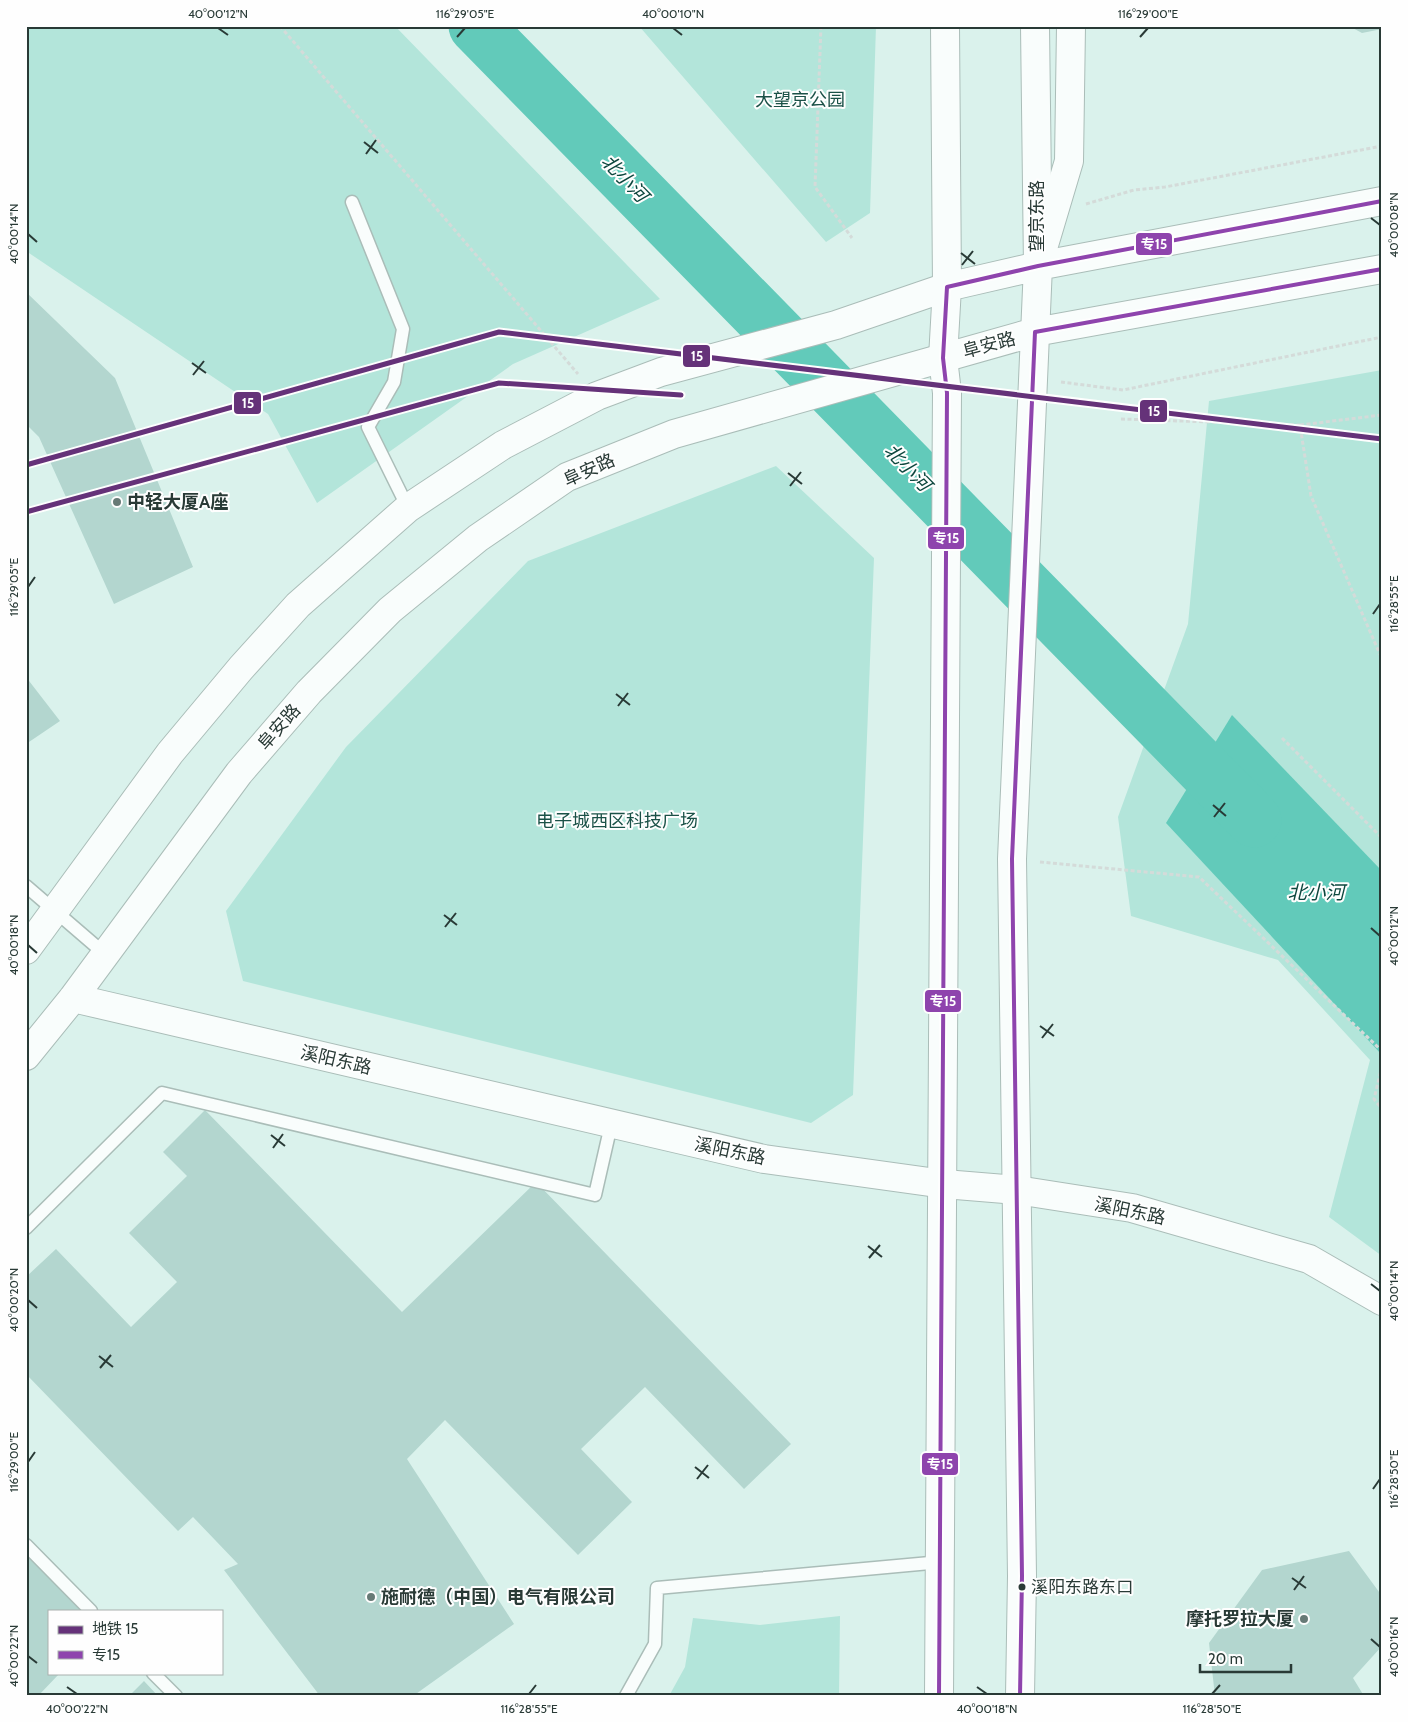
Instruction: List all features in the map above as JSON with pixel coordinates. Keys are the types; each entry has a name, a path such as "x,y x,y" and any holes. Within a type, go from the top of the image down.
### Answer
{"main road":[{"path":"939,1696 944,1184 947,393 943,358 947,288 945,26"},
{"name":"望京东路","path":"1020,1696 1022,1576 1012,859 1038,266 1035,26"},
{"path":"1038,266 1069,161 1071,26"},
{"path":"26,950 170,754 241,668 298,605 408,508 503,445 597,396 692,363 836,325 947,288 1038,266 1382,201"},
{"name":"阜安路","path":"26,1056 73,998 239,773 309,692 390,610 478,538 567,477 674,434 1035,332 1382,269"},
{"name":"溪阳东路","path":"73,998 611,1125 764,1159 944,1184 1017,1190 1132,1208 1310,1259 1382,1301"}],"lane":[{"path":"352,202 403,329 394,382 368,427 408,508"},
{"path":"26,886 105,954"},
{"path":"26,1228 162,1093 595,1195 611,1125"},
{"path":"26,1545 90,1610"},
{"path":"626,1696 655,1644 657,1588 941,1562"},
{"path":"154,1674 176,1696"}],"path":[{"path":"280,26 597,396"},
{"path":"821,26 815,187 852,238"},
{"path":"1053,214 1134,190 1165,187 1382,146"},
{"path":"1033,378 1123,390 1382,337"},
{"path":"1121,419 1300,425 1382,414"},
{"path":"1300,425 1311,496 1382,659"},
{"path":"1282,738 1382,838"},
{"path":"1012,859 1199,877 1382,1051"},
{"path":"1382,1066 1374,1099 1382,1109"}],"green space":[{"path":"26,26 395,26 660,299 513,364 317,503 268,414 26,251"},
{"name":"大望京公园","path":"639,26 876,26 870,213 826,242"},
{"path":"1382,370 1382,1256 1329,1217 1370,1060 1278,960 1131,916 1118,817 1188,624 1209,401"},
{"name":"电子城西区科技广场","path":"776,466 874,558 853,1095 811,1123 243,981 226,911 346,747 528,561"},
{"path":"840,1616 839,1696 669,1696 685,1667 693,1618 760,1625"}],"water":[{"name":"北小河","path":"1232,715 1382,871 1382,1055 1166,823"}],"building":[{"path":"1349,26 1382,26 1382,29 1362,33"},
{"name":"中轻大厦A座","path":"26,292 115,378 193,567 114,604 39,437 26,424"},
{"path":"26,677 60,721 26,744"},
{"path":"205,1110 402,1312 536,1182 791,1444 744,1489 645,1387 581,1449 632,1502 578,1555 445,1420 407,1459 514,1624 413,1696 320,1696 224,1570 238,1564 193,1517 178,1531 26,1374 26,1277 56,1249 131,1327 177,1282 129,1233 187,1176 163,1152"},
{"name":"摩托罗拉大厦","path":"1349,1551 1382,1596 1382,1646 1353,1678 1364,1696 1215,1696 1209,1643 1262,1570"},
{"path":"26,1555 82,1610 48,1610 48,1674 59,1674 38,1696 26,1696"},
{"path":"144,1681 158,1696 129,1696"}],"waterway":[{"name":"北小河","path":"476,26 1254,820"}],"metro line":[{"name":"15","path":"26,465 499,332 1382,439"},
{"name":"15","path":"26,512 499,383 681,395"}],"transit line":[{"name":"专15","path":"939,1696 947,393 943,358 947,287 1038,266 1382,201"},
{"name":"专15","path":"1020,1696 1022,1576 1012,859 1035,332 1382,269"}],"place":[{"name":"中轻大厦A座","path":"117,502"},
{"name":"溪阳东路东口","path":"1022,1587"},
{"name":"施耐德（中国）电气有限公司","path":"371,1597"},
{"name":"摩托罗拉大厦","path":"1304,1619"}]}
